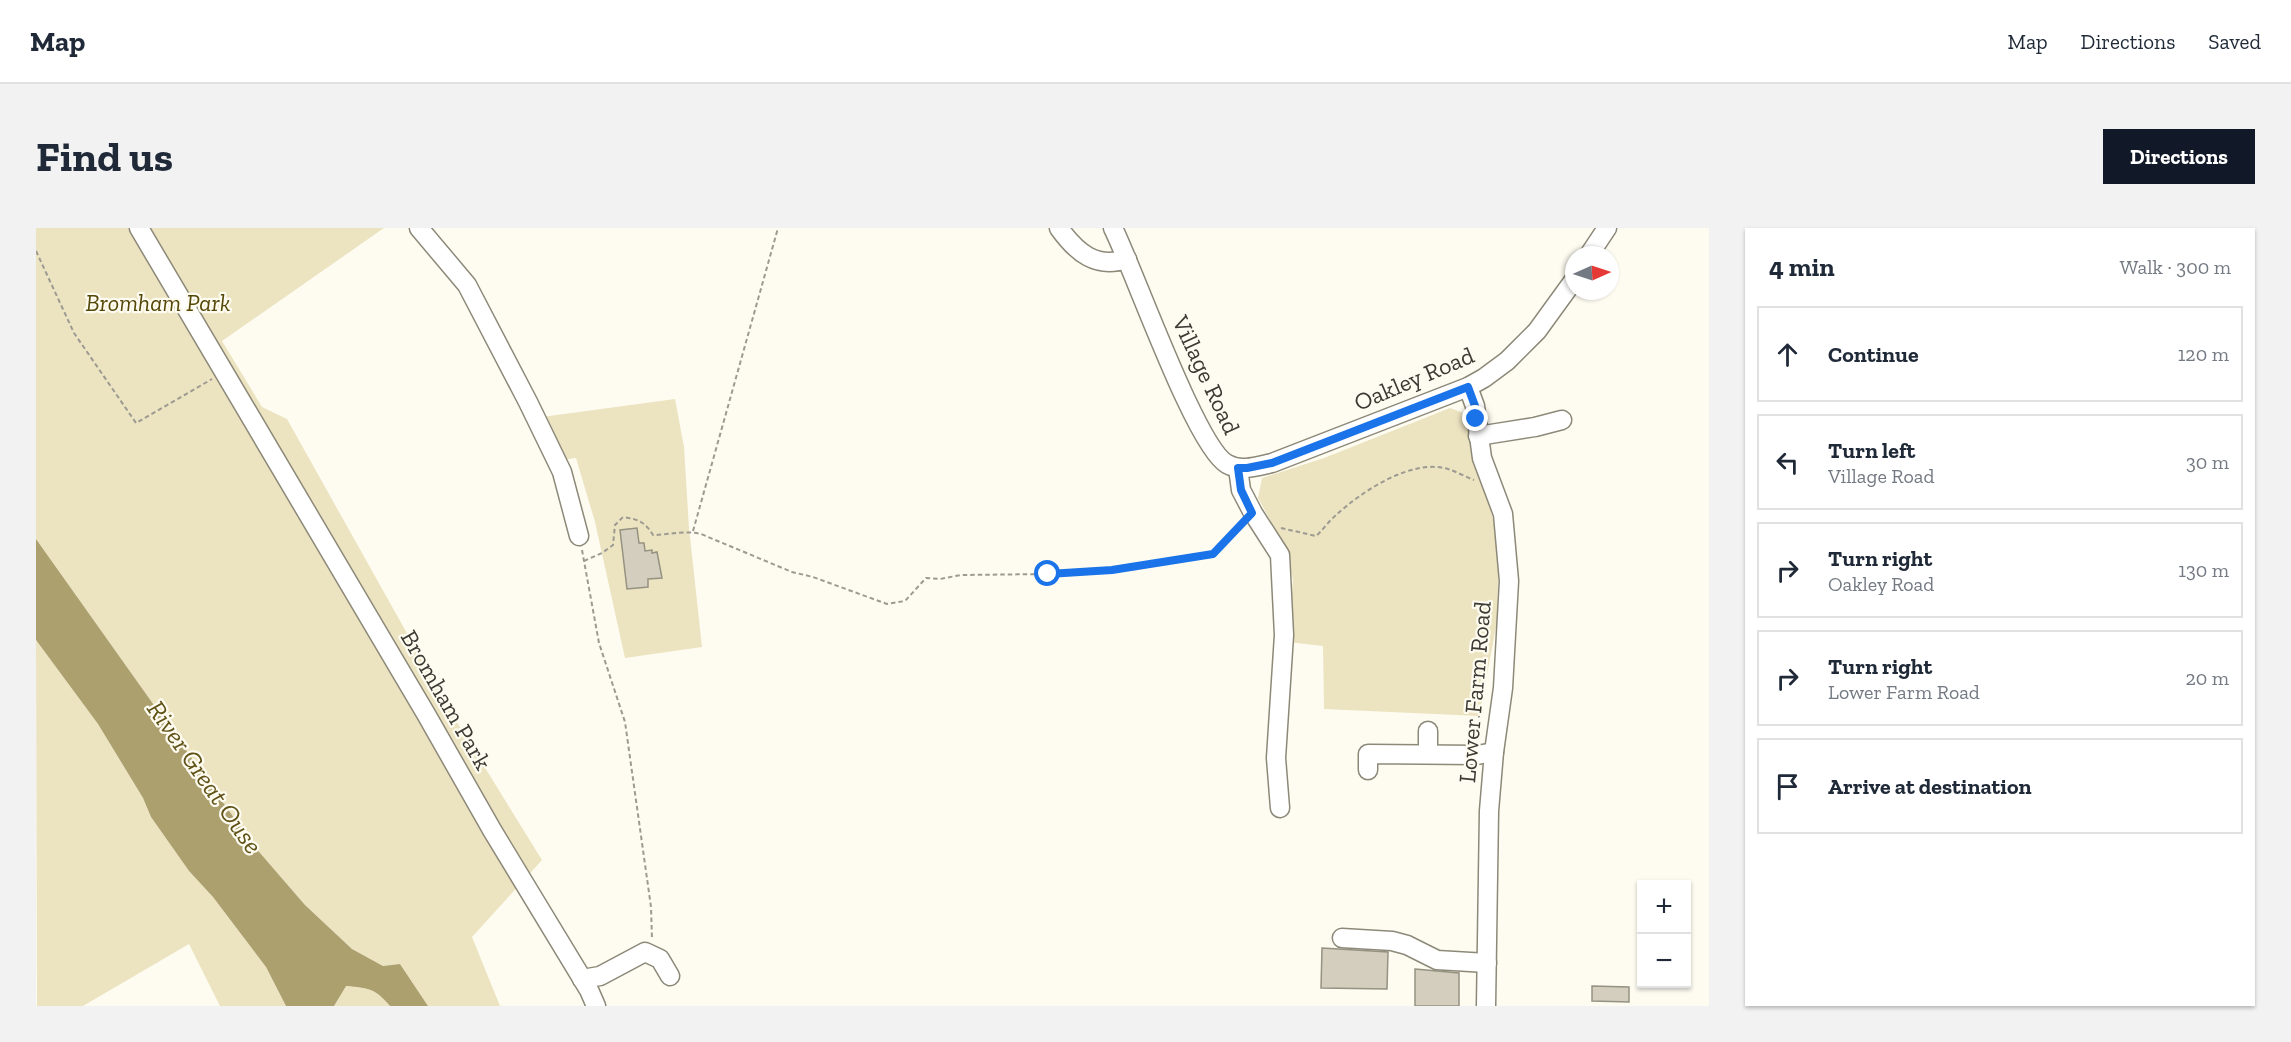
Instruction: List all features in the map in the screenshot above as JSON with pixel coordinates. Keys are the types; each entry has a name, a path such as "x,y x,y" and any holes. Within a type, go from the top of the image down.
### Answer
{"street":[{"name":"Bromham Park","path":"139,228 596,1006"},
{"path":"419,228 467,285 523,391 562,471 579,536"},
{"path":"1059,228 1081,252 1095,261 1114,263 1127,258"},
{"name":"Village Road","path":"1113,228 1189,404 1209,444 1227,465 1238,468 1241,490 1252,513 1280,555 1284,635 1276,758 1280,808"},
{"path":"1595,246 1607,228"},
{"name":"Oakley Road","path":"1238,468 1272,463 1468,387 1507,361 1544,322 1565,293"},
{"name":"Lower Farm Road","path":"1468,387 1475,406 1482,459 1503,513 1509,581 1503,688 1486,753 1489,811 1486,1006"},
{"path":"1478,436 1535,427 1562,420"},
{"path":"1428,731 1428,754"},
{"path":"1368,770 1368,753 1486,753"},
{"path":"1342,938 1392,941 1407,945 1437,960 1487,963"},
{"path":"582,979 600,976 645,952 660,959 670,976"}],"path":[{"path":"693,532 778,228"},
{"path":"36,251 74,333 136,423 223,372"},
{"path":"1264,529 1296,530 1316,536 1327,527 1332,518 1359,496 1395,476 1426,467 1447,469 1475,481 1492,481"},
{"path":"584,561 613,545 615,525 623,517 637,519 647,526 652,535 693,532 792,572 813,577 887,604 905,601 926,578 1112,570 1213,554 1252,513"},
{"path":"579,536 599,643 625,722 651,907 652,939 645,952"},
{"path":"1479,716 1486,753"}],"green space":[{"path":"36,228 384,228 222,341 262,407 287,419 455,719 542,860 472,937 500,1006 428,1006 400,964 383,966 352,949 305,905 254,846 36,539"},
{"path":"675,399 684,447 689,528 702,647 625,658 595,522 576,458 562,460 542,417"},
{"path":"1450,408 1469,415 1499,546 1497,622 1479,716 1324,709 1323,646 1288,642 1293,580 1284,545 1258,498 1262,478 1324,458"},
{"path":"36,640 98,724 143,798 151,817 189,871 213,897 266,967 286,1006 220,1006 189,944 83,1006 37,1006"},
{"path":"345,986 370,990 390,1006 334,1006"}],"water":[{"name":"River Great Ouse","path":"36,539 254,846 305,905 352,949 383,966 400,964 428,1006 390,1006 371,990 346,986 334,1006 286,1006 266,967 213,897 189,871 151,817 143,798 98,724 36,640"}],"building":[{"path":"637,528 639,543 644,543 645,551 657,552 662,578 648,579 648,587 627,589 620,530"},
{"path":"1322,948 1388,952 1387,989 1321,988"},
{"path":"1415,969 1459,973 1459,1006 1415,1006"},
{"path":"1592,986 1629,987 1629,1002 1592,1001"}],"route":[{"path":"1048,574 1112,570 1213,554 1252,513 1241,490 1238,468 1272,463 1468,387 1475,406 1476,419"}]}
